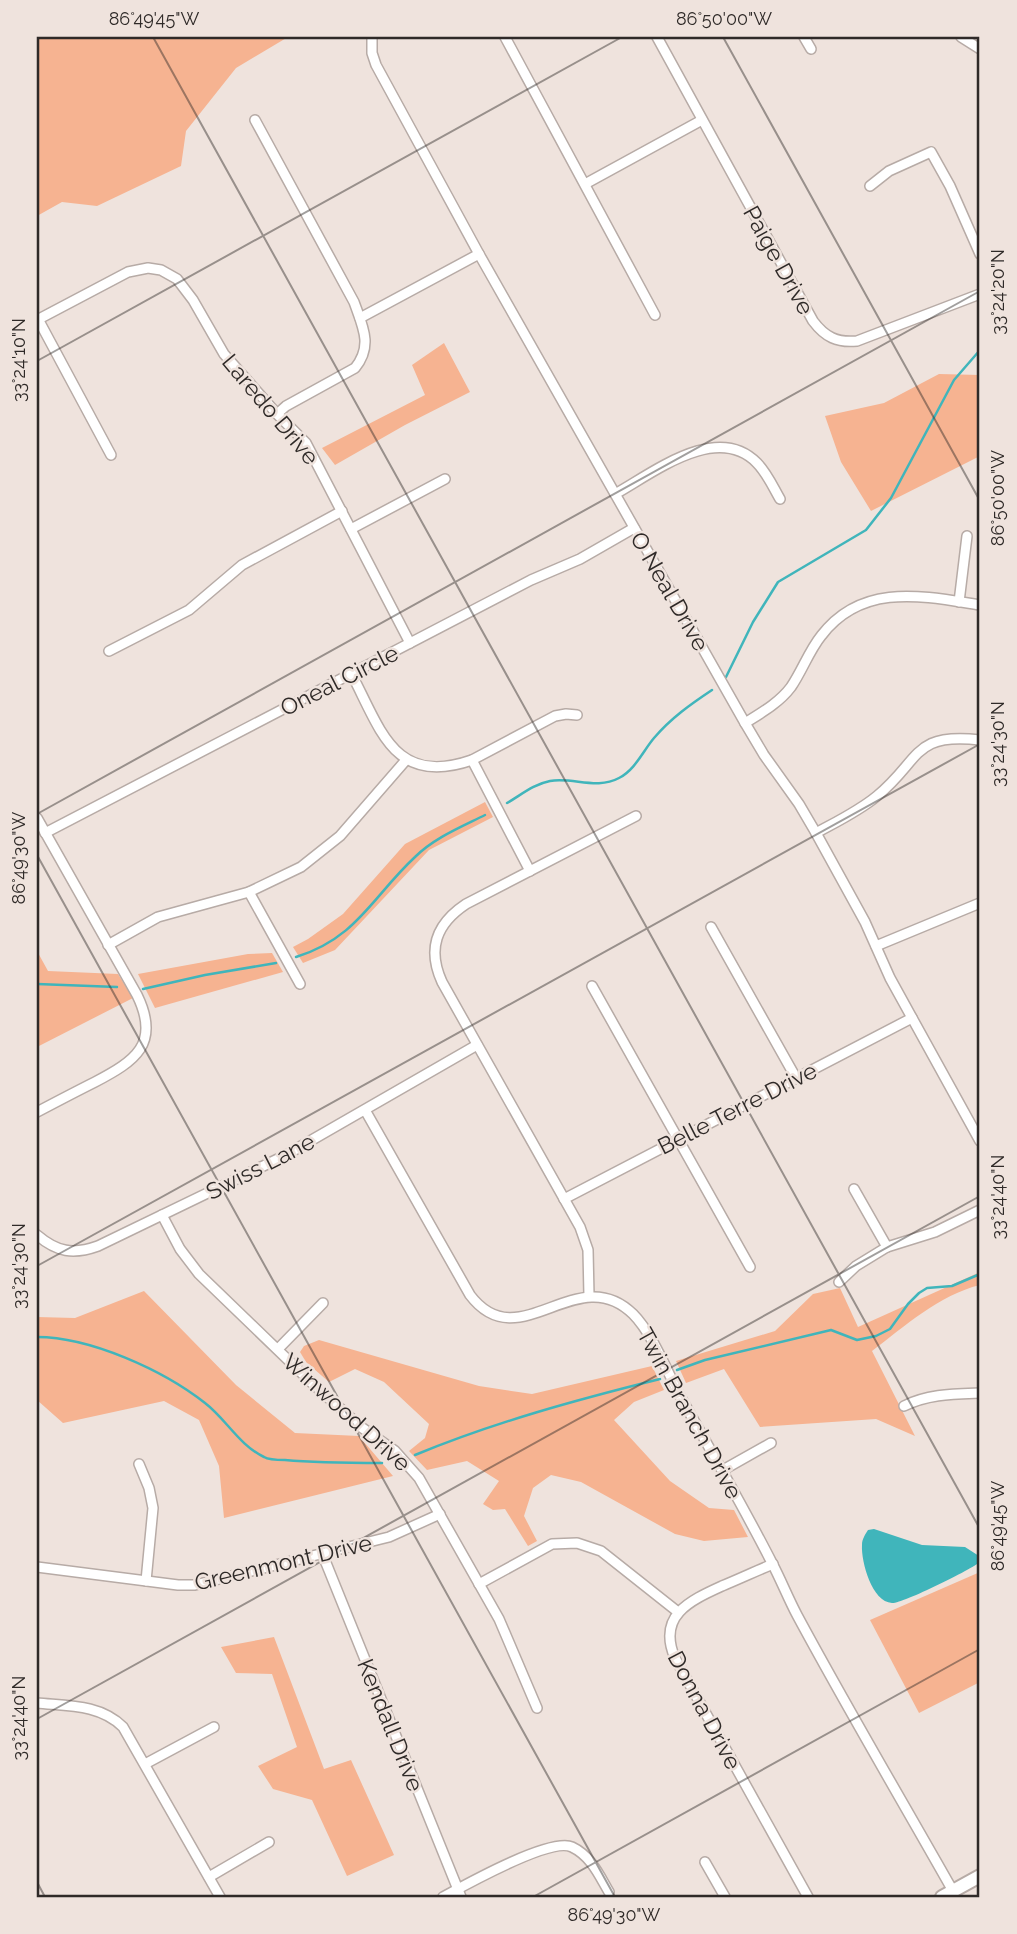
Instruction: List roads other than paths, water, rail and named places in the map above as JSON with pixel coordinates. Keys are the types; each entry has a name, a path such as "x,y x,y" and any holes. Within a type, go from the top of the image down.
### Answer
{"street":[{"name":"O Neal Drive","path":"372,37 372,53 376,65 479,254 745,723 764,755 800,804 876,946 890,978 980,1141"},
{"path":"505,37 655,315"},
{"name":"Paige Drive","path":"657,37 813,321 825,335 835,340 857,341 980,295"},
{"path":"804,37 811,49"},
{"path":"961,37 980,49"},
{"path":"255,120 354,302 367,342 355,368 276,414"},
{"path":"585,184 702,120"},
{"path":"870,186 889,171 932,152 980,254"},
{"path":"360,318 479,254"},
{"name":"Laredo Drive","path":"37,319 138,269 161,270 177,279 186,288 224,354 276,414 306,443 410,643"},
{"path":"37,319 111,455"},
{"path":"615,494 699,449 720,447 741,452 756,462 780,499"},
{"path":"351,528 445,479"},
{"path":"109,651 189,610 242,565 342,511"},
{"name":"Oneal Circle","path":"45,833 531,580 580,559 634,528"},
{"path":"959,602 967,536"},
{"path":"745,723 773,705 786,692 822,635 845,614 869,602 896,596 980,606"},
{"path":"352,673 383,734 396,751 406,760 435,768 472,760 555,716 577,715"},
{"path":"816,833 876,797 891,784 914,755 931,743 950,738 980,740"},
{"path":"108,945 158,917 249,892 301,867 347,827 406,760"},
{"path":"472,760 530,871"},
{"path":"365,1110 470,1295 483,1310 499,1317 515,1318 589,1296 589,1260 585,1239 438,973 435,954 438,934 447,918 455,911 636,816"},
{"path":"37,818 143,1008 147,1029 142,1048 117,1071 37,1112"},
{"path":"249,892 300,984"},
{"path":"876,946 980,903"},
{"path":"711,927 796,1078"},
{"path":"592,986 750,1267"},
{"name":"Belle Terre Drive","path":"564,1199 912,1018"},
{"name":"Swiss Lane","path":"37,1235 59,1250 76,1252 98,1246 296,1150 477,1045"},
{"path":"855,1189 887,1247"},
{"path":"839,1282 856,1266 887,1247 935,1232 980,1210"},
{"name":"Winwood Drive","path":"162,1215 180,1249 199,1274 342,1411 394,1451 419,1478 509,1639 537,1708"},
{"name":"Twin Branch Drive","path":"589,1296 615,1301 638,1320 723,1470 796,1614 948,1894"},
{"path":"278,1349 323,1303"},
{"path":"904,1406 940,1394 980,1393"},
{"path":"723,1470 771,1443"},
{"path":"139,1464 149,1488 153,1508 146,1581"},
{"name":"Greenmont Drive","path":"37,1567 178,1586 211,1583 389,1537 440,1514"},
{"path":"480,1584 552,1544 577,1543 601,1551 678,1612 699,1597 773,1564"},
{"name":"Kendall Drive","path":"322,1553 459,1893"},
{"name":"Donna Drive","path":"678,1612 670,1635 675,1658 808,1897"},
{"path":"37,1703 85,1707 108,1714 116,1720 129,1735 220,1897"},
{"path":"145,1764 214,1727"},
{"path":"209,1877 269,1842"},
{"path":"443,1897 459,1893 540,1850 566,1845 588,1858 609,1892"},
{"path":"705,1862 725,1897"},
{"path":"948,1894 980,1876"}],"water":[{"path":"874,1529 922,1545 965,1547 979,1556 980,1562 909,1598 892,1603 885,1601 873,1589 863,1561 863,1539 868,1530"}],"waterway":[{"path":"726,677 753,622 778,582 866,530 891,498 954,380 980,350"},
{"path":"507,803 544,782 559,780 602,783 625,775 667,724 712,690"},
{"path":"296,957 317,949 349,928 400,872 431,844 485,815"},
{"path":"143,989 276,963"},
{"path":"37,984 117,987"},
{"path":"677,1370 705,1360 831,1330 857,1340 876,1336 890,1329 908,1304 927,1288 952,1286 980,1274"},
{"path":"37,1337 58,1338 102,1349 168,1379 205,1403 247,1446 266,1458 382,1463"},
{"path":"415,1455 536,1412 660,1379"}]}
